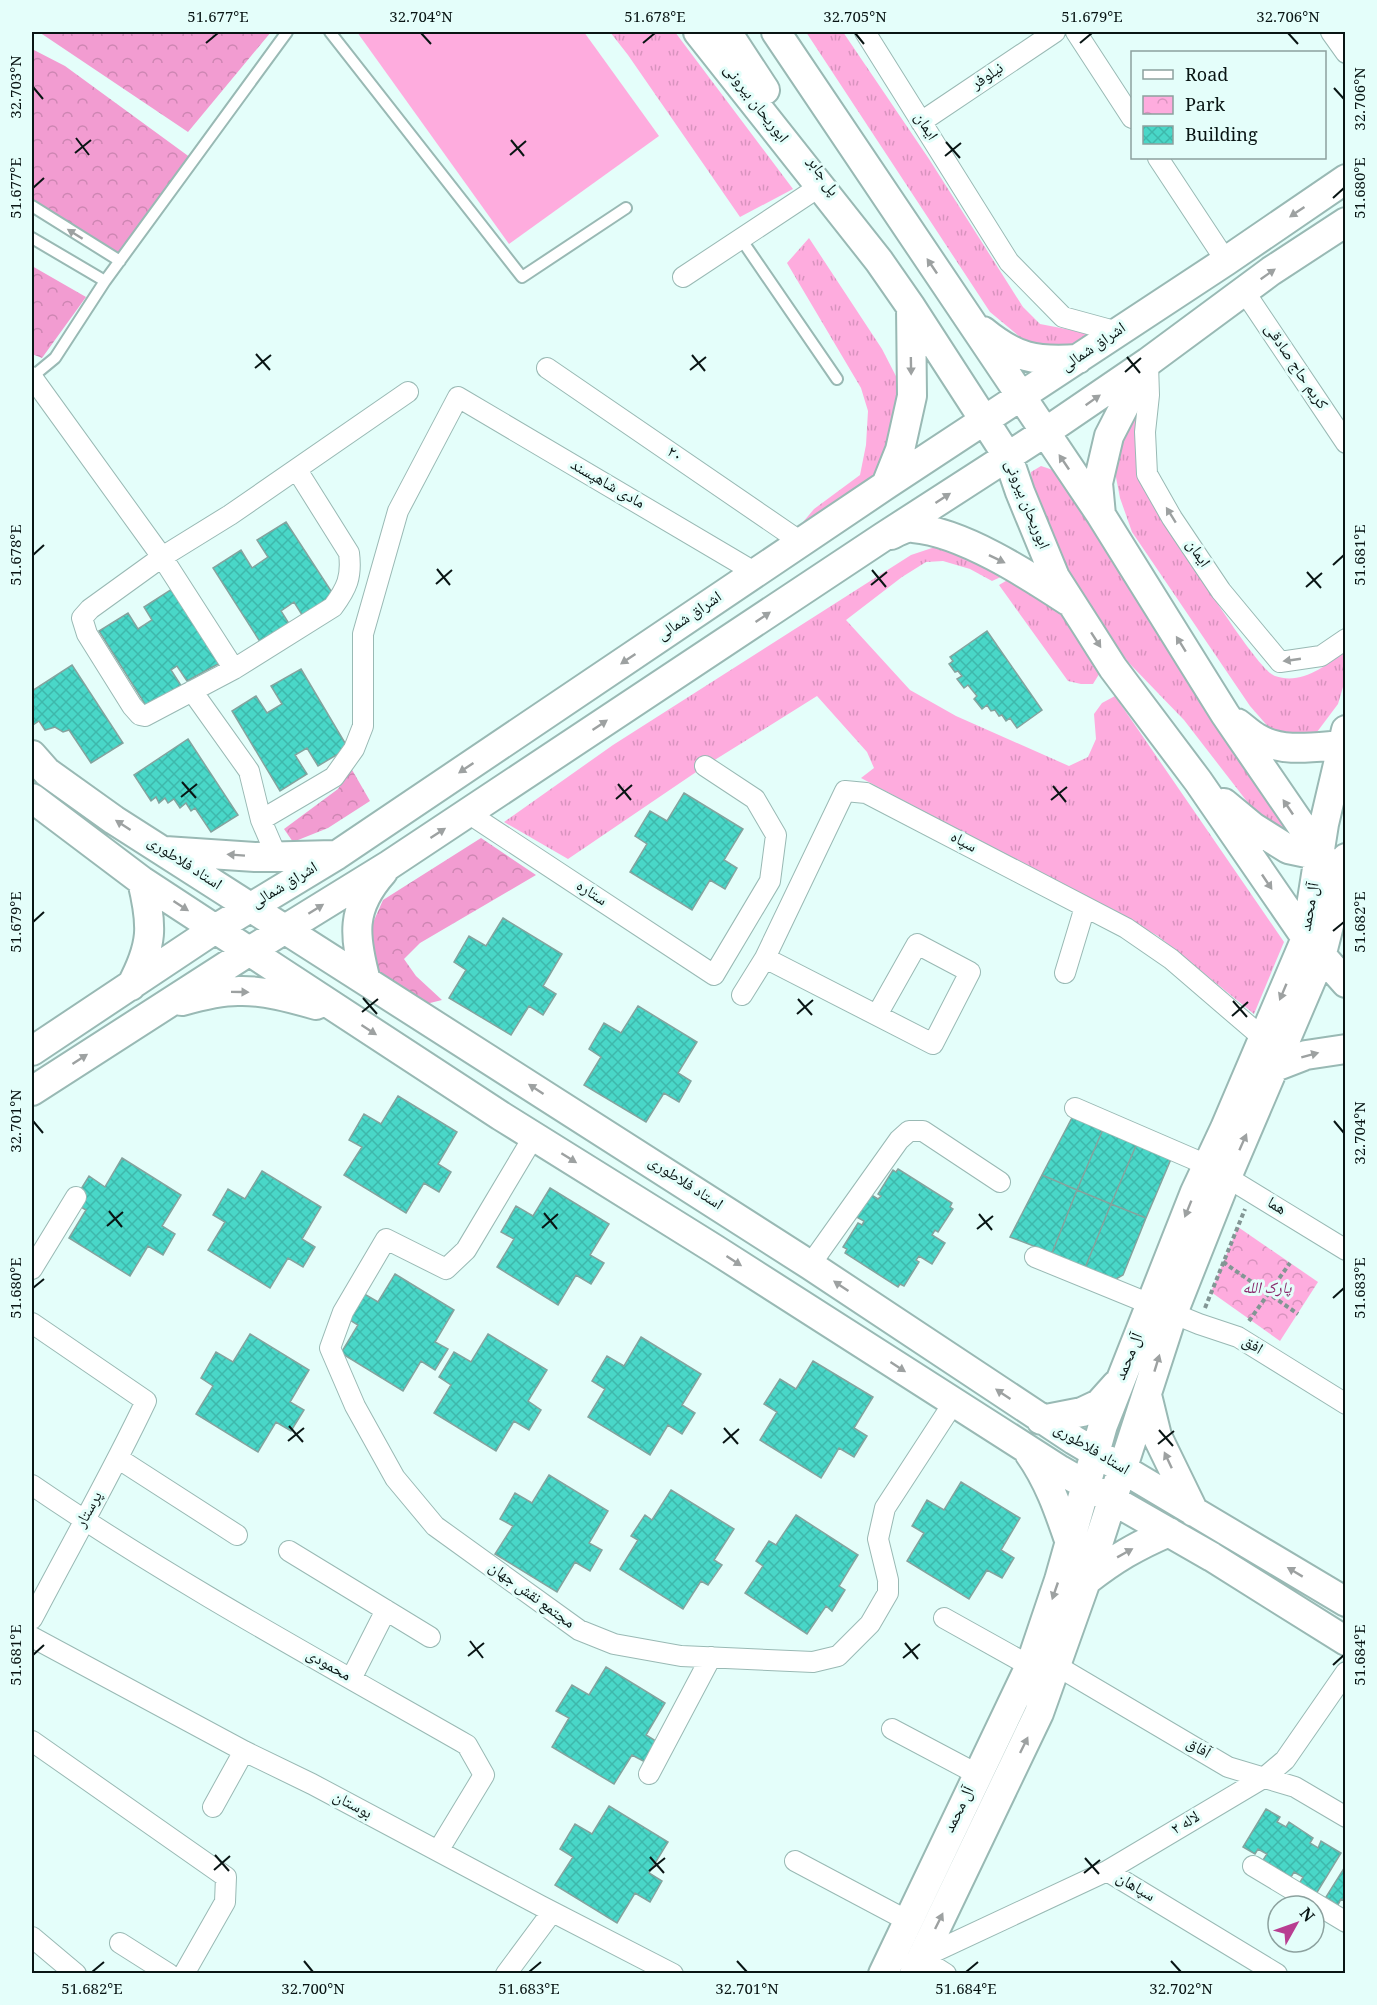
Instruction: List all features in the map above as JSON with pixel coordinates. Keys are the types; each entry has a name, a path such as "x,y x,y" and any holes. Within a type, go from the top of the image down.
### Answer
{"main road":[{"name":"ابوریحان بیرونی","path":"698,32 879,261 911,307 1008,457 1055,577 1113,668 1198,781 1314,947 1346,983"},
{"name":"پل جابر","path":"728,32 789,128 879,261"},
{"path":"756,32 891,205 1101,515 1225,714 1338,869"},
{"path":"776,32 910,233"},
{"name":"اشراق شمالی","path":"32,1051 250,906 336,855 1346,179"},
{"path":"32,1091 285,928 389,865 883,537 1008,457 1148,362 1244,291 1346,222"},
{"path":"886,485 900,450 912,396 911,307"},
{"path":"965,314 1003,347 1028,357 1052,361 1078,359"},
{"path":"1101,515 1098,483 1109,436 1148,362"},
{"path":"883,537 910,528 952,537 1030,577 1073,605"},
{"path":"810,536 830,535 837,543 841,554 841,566"},
{"path":"1225,714 1257,738 1277,746 1302,748 1344,737"},
{"name":"آل محمد","path":"917,1966 1039,1713 1043,1666 1070,1544 1095,1453 1120,1382 1162,1308 1228,1178 1275,1067 1338,869 1324,824 1344,737"},
{"name":"استاد فلاطوری","path":"32,755 47,772 114,820 810,1265 1041,1420 1346,1602"},
{"path":"1198,781 1253,827 1288,849 1338,869"},
{"name":"استاد فلاطوری","path":"32,798 142,880 342,1013 1024,1447 1212,1557 1346,1641"},
{"path":"1338,869 1346,832"},
{"path":"164,851 278,857 336,855"},
{"path":"366,981 357,950 356,922 369,887 389,865"},
{"path":"131,986 143,963 150,940 148,909 142,880"},
{"name":"آل محمد","path":"1228,1178 1263,1038 1314,947"},
{"path":"163,1006 205,995 238,991 297,999 342,1013"},
{"path":"1275,1067 1306,1055 1346,1049"},
{"name":"آل محمد","path":"883,1974 977,1774 1043,1666 1086,1581 1147,1395 1162,1308"},
{"path":"1041,1420 1082,1412 1099,1404 1120,1382"},
{"path":"1147,1395 1156,1436 1194,1512"},
{"path":"1024,1447 1042,1471 1054,1496 1070,1544"},
{"path":"1086,1581 1114,1559 1169,1532"}],"street":[{"name":"ایمان","path":"865,32 1009,261 1063,318 1118,332"},
{"name":"نیلوفر","path":"921,122 1055,32"},
{"path":"1076,32 1131,116"},
{"path":"1331,32 1346,53"},
{"path":"1159,159 1226,261"},
{"path":"683,277 819,187"},
{"name":"کریم حاج صادقی","path":"1244,291 1346,443"},
{"name":"ایمان","path":"1148,362 1149,395 1145,432 1147,474 1172,518 1221,591 1280,662 1321,656 1346,639"},
{"name":"۲۰","path":"547,368 810,536"},
{"path":"32,377 162,557 234,669"},
{"path":"297,470 349,553 351,568 344,593 333,607 234,669 151,715 140,714 132,706 87,634 82,618 90,609 162,557 230,515 408,392"},
{"name":"مادی شاهپسند","path":"261,820 334,777 354,749 363,726 363,634 398,511 458,397 756,573"},
{"path":"192,691 249,771 261,820 278,857"},
{"name":"ستاره","path":"468,813 714,975 770,881 776,835 755,799 705,766"},
{"name":"سپاه","path":"742,995 765,958 845,791 866,793 1126,928 1171,959 1263,1038"},
{"path":"1065,974 1085,907"},
{"path":"765,958 877,1016 933,1044 970,972 917,944 877,1016"},
{"name":"هما","path":"1076,1108 1228,1178 1346,1250"},
{"path":"810,1265 899,1140 909,1131 922,1131 1000,1182"},
{"name":"مجتمع نقش جهان","path":"534,1136 466,1250 447,1269 386,1239 343,1312 330,1348 354,1406 395,1478 435,1526 579,1630 614,1644 681,1656 813,1662 837,1656 870,1624 888,1593 888,1580 878,1539 885,1508 954,1402"},
{"path":"32,1269 76,1197"},
{"name":"افق","path":"1035,1257 1238,1338 1346,1404"},
{"name":"پرستار","path":"32,1323 146,1401 119,1459 83,1521 32,1619"},
{"path":"119,1459 237,1535"},
{"name":"محمودی","path":"32,1485 83,1521 248,1621 466,1745 484,1775 438,1851"},
{"path":"289,1551 430,1637"},
{"path":"351,1679 386,1610"},
{"name":"آفاق","path":"944,1618 1043,1666 1228,1767 1295,1787 1346,1817"},
{"name":"بوستان","path":"32,1637 244,1751 312,1784 673,1974"},
{"path":"649,1774 711,1657"},
{"name":"لاله ۲","path":"1107,1871 1265,1777 1285,1760 1346,1671"},
{"path":"892,1729 977,1774"},
{"path":"32,1741 226,1877 225,1902 184,1974"},
{"path":"213,1807 244,1751"},
{"path":"795,1861 908,1921"},
{"path":"1253,1866 1346,1922"},
{"name":"سپاهان","path":"917,1966 1107,1871 1277,1974"},
{"path":"506,1974 552,1912"},
{"path":"32,1938 76,1974"},
{"path":"120,1942 169,1974"},
{"path":"917,1966 946,1974"}],"lane":[{"path":"32,377 56,358 105,281 287,32"},
{"path":"330,32 522,278 626,208"},
{"path":"32,206 120,261"},
{"path":"32,238 105,281"},
{"path":"741,239 837,379"}],"path":[{"path":"1199,1324 1242,1220 1228,1178"},
{"path":"1223,1262 1298,1314"},
{"path":"1250,1321 1290,1263"}],"green space":[{"path":"39,32 271,32 188,132"},
{"path":"357,32 584,32 659,136 509,244"},
{"path":"610,32 675,32 793,189 740,217"},
{"path":"806,32 843,32 929,159 1023,307 1040,324 1097,335 1077,348 1048,349 1020,337 990,312"},
{"path":"32,49 65,66 191,158 117,257 32,204"},
{"path":"809,238 882,349 900,384 893,429 872,487 798,528 814,509 860,475 866,445 868,411 861,388 787,263"},
{"path":"32,266 86,297 42,358 32,354"},
{"path":"1142,400 1136,444 1144,487 1229,621 1264,667 1275,676 1294,678 1312,673 1345,652 1345,680 1338,704 1317,732 1294,738 1271,730 1250,706 1132,532 1120,498 1114,467 1120,434"},
{"path":"1041,466 1053,470 1163,638 1302,841 1259,817 1184,720 1129,663 1078,596 1032,488 1031,472"},
{"path":"938,546 972,557 1003,576 992,581 970,569 943,561 926,562 902,577 846,620 910,690 956,716 1069,766 1088,757 1096,739 1094,714 1102,703 1115,696 1284,942 1254,1014 1158,936 861,778 874,768 867,752 817,696 705,766 568,859 504,822 613,745 911,555"},
{"path":"1011,578 1059,611 1101,671 1093,684 1068,681 999,585"},
{"path":"351,768 370,801 328,828 293,842 284,829 338,789"},
{"path":"481,838 536,875 420,943 404,959 416,976 442,1000 426,1004 405,996 378,970 372,945 372,925 383,900"},
{"name":"پارک الله","path":"1238,1227 1318,1282 1280,1341 1211,1292"}],"building":[{"path":"286,522 335,597 304,618 294,602 281,611 293,630 264,648 213,568 241,550 252,568 268,557 257,540"},
{"path":"172,589 220,663 187,681 177,666 171,670 182,687 148,709 99,631 128,613 138,629 152,620 144,607"},
{"path":"987,631 1042,710 1017,728 1010,718 1006,721 995,710 991,711 987,705 982,709 974,699 977,696 968,685 964,688 957,679 962,676 958,671 955,672 949,664 953,661 950,657"},
{"path":"72,665 123,743 91,763 69,730 63,732 55,727 45,730 39,721 33,725 32,723 32,691"},
{"path":"301,669 348,748 318,766 307,748 295,755 307,774 280,791 232,711 256,696 267,713 282,704 271,686"},
{"path":"188,739 238,815 211,832 195,808 191,811 186,803 180,808 174,799 168,803 165,798 159,803 156,797 151,801 134,775"},
{"path":"684,793 743,829 724,860 737,868 725,889 710,880 692,910 630,872 647,844 635,836 650,811 667,821"},
{"path":"503,918 562,954 543,986 556,994 543,1015 529,1006 511,1035 449,998 466,970 454,962 469,936 486,946"},
{"path":"638,1006 697,1042 678,1073 691,1081 679,1102 664,1093 646,1122 584,1085 601,1057 589,1049 604,1023 621,1033"},
{"path":"398,1096 457,1132 438,1164 451,1172 439,1192 424,1183 406,1213 344,1175 362,1147 349,1140 364,1114 381,1124"},
{"path":"1074,1114 1104,1127 1077,1190 1042,1175"},
{"path":"1104,1127 1138,1141 1111,1204 1077,1190"},
{"path":"1138,1141 1171,1159 1146,1218 1111,1204"},
{"path":"122,1158 181,1195 162,1226 175,1234 163,1255 148,1246 130,1276 69,1238 86,1210 73,1202 89,1176 105,1187"},
{"path":"898,1169 952,1203 950,1207 953,1209 938,1232 935,1230 932,1235 945,1243 932,1264 919,1256 916,1260 919,1262 904,1286 900,1284 898,1287 845,1253 847,1249 843,1247 858,1223 862,1225 864,1221 851,1214 865,1191 878,1199 881,1196 878,1194 893,1170 896,1172"},
{"path":"262,1171 321,1207 302,1239 315,1247 303,1267 288,1258 270,1288 208,1250 225,1222 213,1215 228,1189 245,1199"},
{"path":"1042,1175 1077,1190 1052,1253 1010,1237"},
{"path":"550,1188 609,1224 590,1255 604,1263 591,1284 576,1275 558,1305 497,1267 514,1239 501,1232 516,1206 533,1216"},
{"path":"1077,1190 1111,1204 1085,1268 1052,1253"},
{"path":"1111,1204 1146,1218 1123,1275 1116,1279 1085,1268"},
{"path":"395,1274 454,1310 435,1342 448,1349 435,1370 421,1361 403,1391 341,1353 358,1325 345,1317 361,1292 378,1302"},
{"path":"250,1334 309,1370 290,1402 304,1410 291,1431 276,1422 258,1452 196,1414 213,1386 201,1378 216,1352 233,1362"},
{"path":"488,1334 547,1370 528,1401 541,1410 529,1430 514,1421 496,1451 434,1413 451,1385 439,1377 454,1352 471,1362"},
{"path":"641,1337 701,1374 682,1405 695,1413 682,1434 668,1425 650,1455 588,1417 605,1389 592,1381 607,1356 624,1366"},
{"path":"813,1361 873,1397 854,1428 867,1436 854,1457 839,1448 821,1478 760,1440 777,1412 764,1404 780,1379 796,1389"},
{"path":"549,1475 608,1511 589,1543 602,1550 590,1571 575,1562 557,1592 495,1554 513,1526 500,1519 515,1493 532,1503"},
{"path":"961,1482 1020,1518 1001,1550 1014,1558 1002,1578 987,1570 969,1599 907,1561 924,1533 912,1526 927,1500 944,1510"},
{"path":"671,1490 734,1529 714,1560 722,1565 708,1585 701,1581 683,1609 620,1569 638,1540 631,1536 645,1515 652,1520"},
{"path":"796,1515 858,1555 839,1586 845,1590 832,1611 826,1606 807,1634 745,1593 763,1566 756,1561 769,1541 776,1545"},
{"path":"606,1667 665,1703 646,1735 659,1743 647,1763 632,1755 614,1784 552,1747 569,1718 556,1711 572,1685 589,1695"},
{"path":"609,1806 668,1842 649,1873 662,1881 650,1902 635,1893 617,1923 555,1885 573,1857 560,1849 575,1824 592,1834"},
{"path":"1266,1809 1280,1817 1277,1822 1286,1827 1289,1822 1313,1838 1310,1843 1318,1848 1321,1841 1341,1853 1316,1894 1299,1884 1303,1877 1294,1872 1291,1877 1263,1860 1267,1854 1258,1849 1255,1854 1243,1847"},
{"path":"1346,1865 1346,1902 1341,1899 1338,1905 1326,1897"}]}
